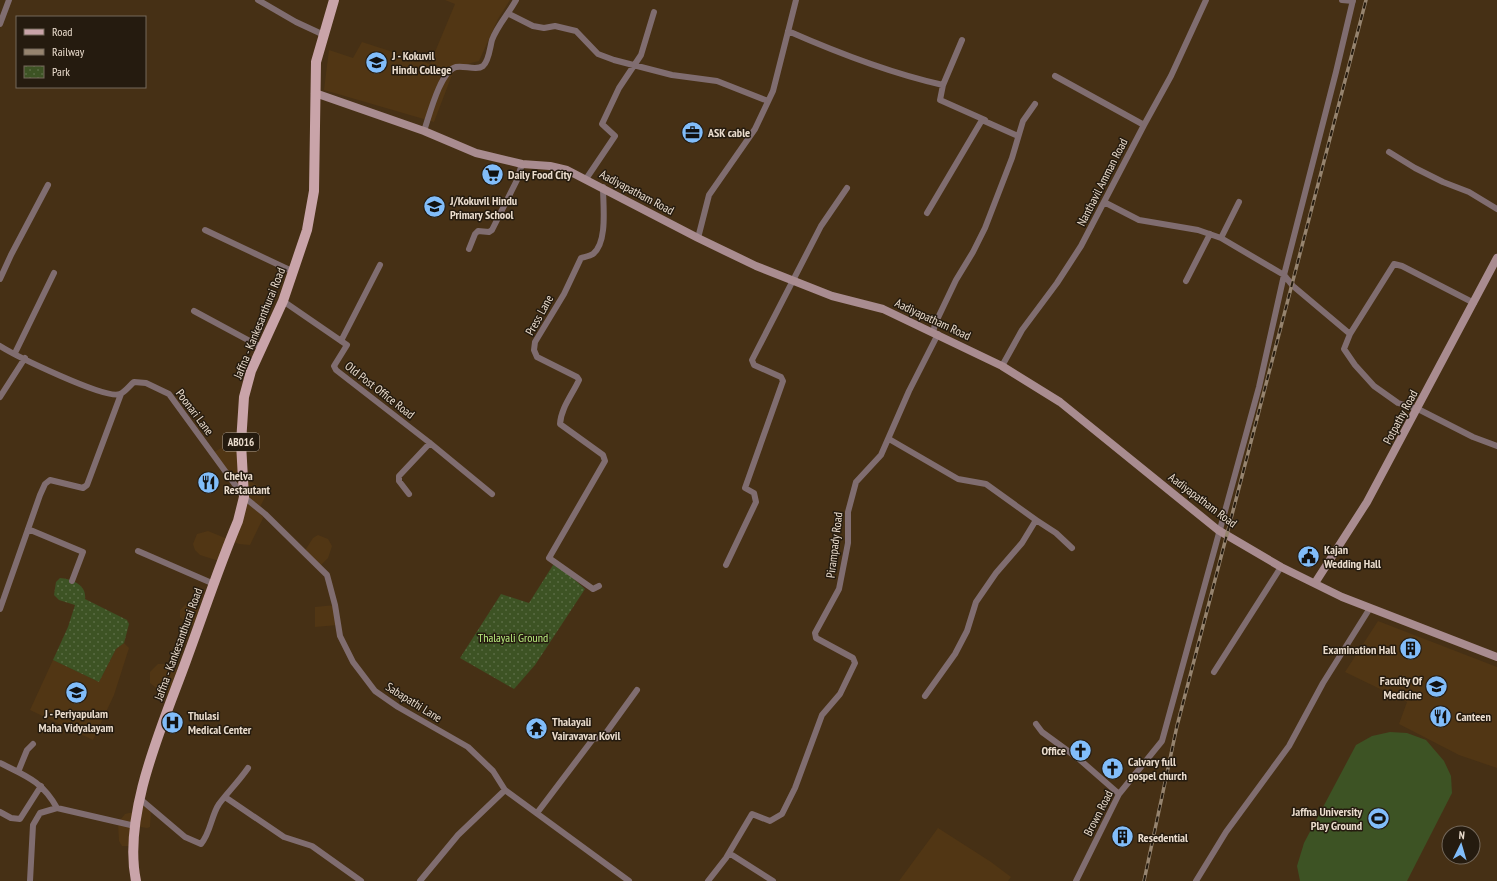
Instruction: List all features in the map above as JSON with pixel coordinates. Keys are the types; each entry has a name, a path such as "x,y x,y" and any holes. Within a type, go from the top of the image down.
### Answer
{"main road":[{"name":"Jaffna - Kankesanthurai Road","path":"136,881 134,858 135,826 139,798 167,712 238,521 244,497 241,443 244,397 251,371 283,301 306,237 312,202 316,62 334,0"}],"street":[{"path":"0,24 9,0"},
{"path":"258,0 296,22 324,35"},
{"path":"424,131 444,77 452,69 457,67 476,68 486,63 493,38 509,14 516,0"},
{"path":"698,238 709,196 755,129 773,91 796,0"},
{"name":"Nanthavil Amman Road","path":"1002,366 1022,330 1057,283 1081,246 1171,76 1206,0"},
{"path":"1218,530 1259,387 1284,275 1353,0 1342,0"},
{"path":"586,179 614,136 602,124 619,88 642,54 654,12"},
{"path":"509,14 533,26 544,28 555,26 576,31 598,54 672,75 717,82 768,101"},
{"path":"788,31 896,73 943,85"},
{"path":"962,40 943,85 940,100 1018,136"},
{"path":"1055,76 1144,125"},
{"name":"Aadiyapatham Road","path":"315,93 424,131 476,153 522,164 550,166 567,170 603,187 698,238 792,282 832,296 883,309 936,333 1002,366 1060,402 1218,530 1281,567 1342,597 1497,656"},
{"name":"Pirampady Road","path":"708,881 729,853 752,814 770,821 782,814 795,788 822,715 840,694 855,663 853,658 816,638 815,633 839,590 848,543 848,512 856,482 881,455 890,439 909,390 936,333 935,324 956,280 973,252 985,228 1012,158 1023,121 1035,104"},
{"path":"927,213 980,123 982,120 986,120"},
{"path":"1389,152 1415,168 1443,182 1469,192 1497,209"},
{"path":"469,249 475,234 478,231 492,230 518,180 522,164"},
{"path":"0,280 11,255 48,185"},
{"name":"Press Lane","path":"599,586 593,589 549,558 605,461 603,455 560,424 561,415 576,387 579,380 578,377 537,357 534,350 536,342 564,294 581,258 592,255 599,246 604,226 603,187"},
{"path":"726,564 756,502 754,493 745,488 783,381 781,377 754,365 752,360 822,226 847,188"},
{"path":"1104,202 1139,220 1198,230 1221,238 1284,275 1293,286 1350,334"},
{"path":"1221,238 1239,202"},
{"path":"205,230 294,272"},
{"path":"1186,281 1210,234"},
{"name":"Potpathy Road","path":"1315,583 1367,502 1418,409 1497,258"},
{"path":"1474,303 1402,266 1394,264 1350,334 1344,349 1355,365 1374,386 1398,403 1418,409 1473,437 1497,446"},
{"path":"283,301 341,341 380,265"},
{"path":"15,353 54,273"},
{"path":"194,311 262,347"},
{"name":"Old Post Office Road","path":"341,341 347,345 346,349 334,366 336,370 430,443 492,494"},
{"path":"0,346 80,384 113,394 121,394 87,484 83,488 50,480 46,484 40,495 0,609"},
{"path":"0,397 25,358"},
{"name":"Poonari Lane","path":"121,394 134,382 146,382 169,394 244,497"},
{"path":"890,439 958,479 986,484 1056,534 1072,548"},
{"path":"409,494 399,482 399,476 430,443"},
{"name":"Sabapathi Lane","path":"244,497 265,514 327,575 335,605 340,636 353,662 375,691 398,707 468,747 493,771 505,790 629,881"},
{"path":"924,696 955,654 967,630 976,602 996,573 1022,544 1036,520"},
{"path":"28,528 83,552 72,581"},
{"name":"Brown Road","path":"1076,881 1119,794 1162,741 1218,530"},
{"path":"138,551 214,584"},
{"path":"1214,672 1281,567"},
{"path":"1196,881 1226,832 1289,746 1323,683 1370,608"},
{"path":"537,812 593,739 602,737 637,690"},
{"path":"1036,724 1042,732 1080,759 1119,794"},
{"path":"18,772 27,750 33,744"},
{"path":"0,763 30,778 41,786 49,793 57,808"},
{"path":"139,798 185,837 201,844 215,811 248,768"},
{"path":"0,812 11,818 20,818 41,786"},
{"path":"420,881 458,835 505,790"},
{"path":"225,797 284,836 312,846 361,881"},
{"path":"30,881 33,825 40,814 57,808 135,826"},
{"path":"729,853 773,881"}],"shaded area":[{"name":"J - Kokuvil Hindu College","path":"445,0 510,0 498,19 479,61 455,67 434,122 324,90 329,50 353,58 362,42 430,64 455,4"},
{"path":"241,443 244,477 266,491 266,495 259,509 265,514 250,545 239,544 230,540 244,497 212,453 227,445"},
{"path":"208,531 230,540 222,562 200,555 195,550 193,544 197,534"},
{"path":"318,535 328,539 332,546 328,558 319,567 304,552 313,538"},
{"path":"187,603 204,612 199,627 185,622 180,617 180,610"},
{"path":"335,605 338,625 315,627 315,607"},
{"name":"Faculty Of Medicine","path":"1378,621 1497,667 1497,768 1459,755 1399,724 1407,702 1345,672"},
{"name":"J - Periyapulam Maha Vidyalayam","path":"124,643 129,648 114,695 93,740 30,710 53,660 99,682 116,649"},
{"path":"158,664 165,664 182,672 174,695 155,687 150,683 150,672"},
{"name":"Thulasi Medical Center","path":"171,711 181,715 180,727 175,731 162,728"},
{"path":"139,798 151,809 150,827 135,826 134,846 122,846 119,841 118,823 125,814 137,811"},
{"path":"938,828 991,862 1011,877 1008,881 899,881"}],"green space":[{"name":"Thalayali Ground","path":"555,562 585,589 535,665 514,689 460,658 501,594 529,603"},
{"path":"60,578 74,581 84,590 85,599 127,620 129,624 124,643 116,649 99,682 53,660 68,627 75,605 59,600 54,595 56,582"},
{"name":"Jaffna University Play Ground","path":"1390,732 1407,733 1426,740 1444,761 1451,776 1452,793 1407,881 1300,881 1297,866 1304,843 1356,745 1372,736"}],"railway":[{"path":"1144,881 1177,726 1366,0"}],"place":[{"name":"J - Kokuvil Hindu College","path":"376,62"},
{"name":"ASK cable","path":"693,132"},
{"name":"Daily Food City","path":"492,174"},
{"name":"J/Kokuvil Hindu Primary School","path":"435,207"},
{"name":"Chelva Restautant","path":"208,482"},
{"name":"Kajan Wedding Hall","path":"1309,556"},
{"name":"Examination Hall","path":"1411,649"},
{"name":"Faculty Of Medicine","path":"1437,687"},
{"name":"J - Periyapulam Maha Vidyalayam","path":"76,692"},
{"name":"Canteen","path":"1440,716"},
{"name":"Thulasi Medical Center","path":"173,722"},
{"name":"Thalayali Vairavavar Kovil","path":"537,728"},
{"name":"Office","path":"1081,750"},
{"name":"Calvary full gospel church","path":"1112,768"},
{"name":"Jaffna University Play Ground","path":"1378,818"},
{"name":"Resedential","path":"1122,837"}]}
